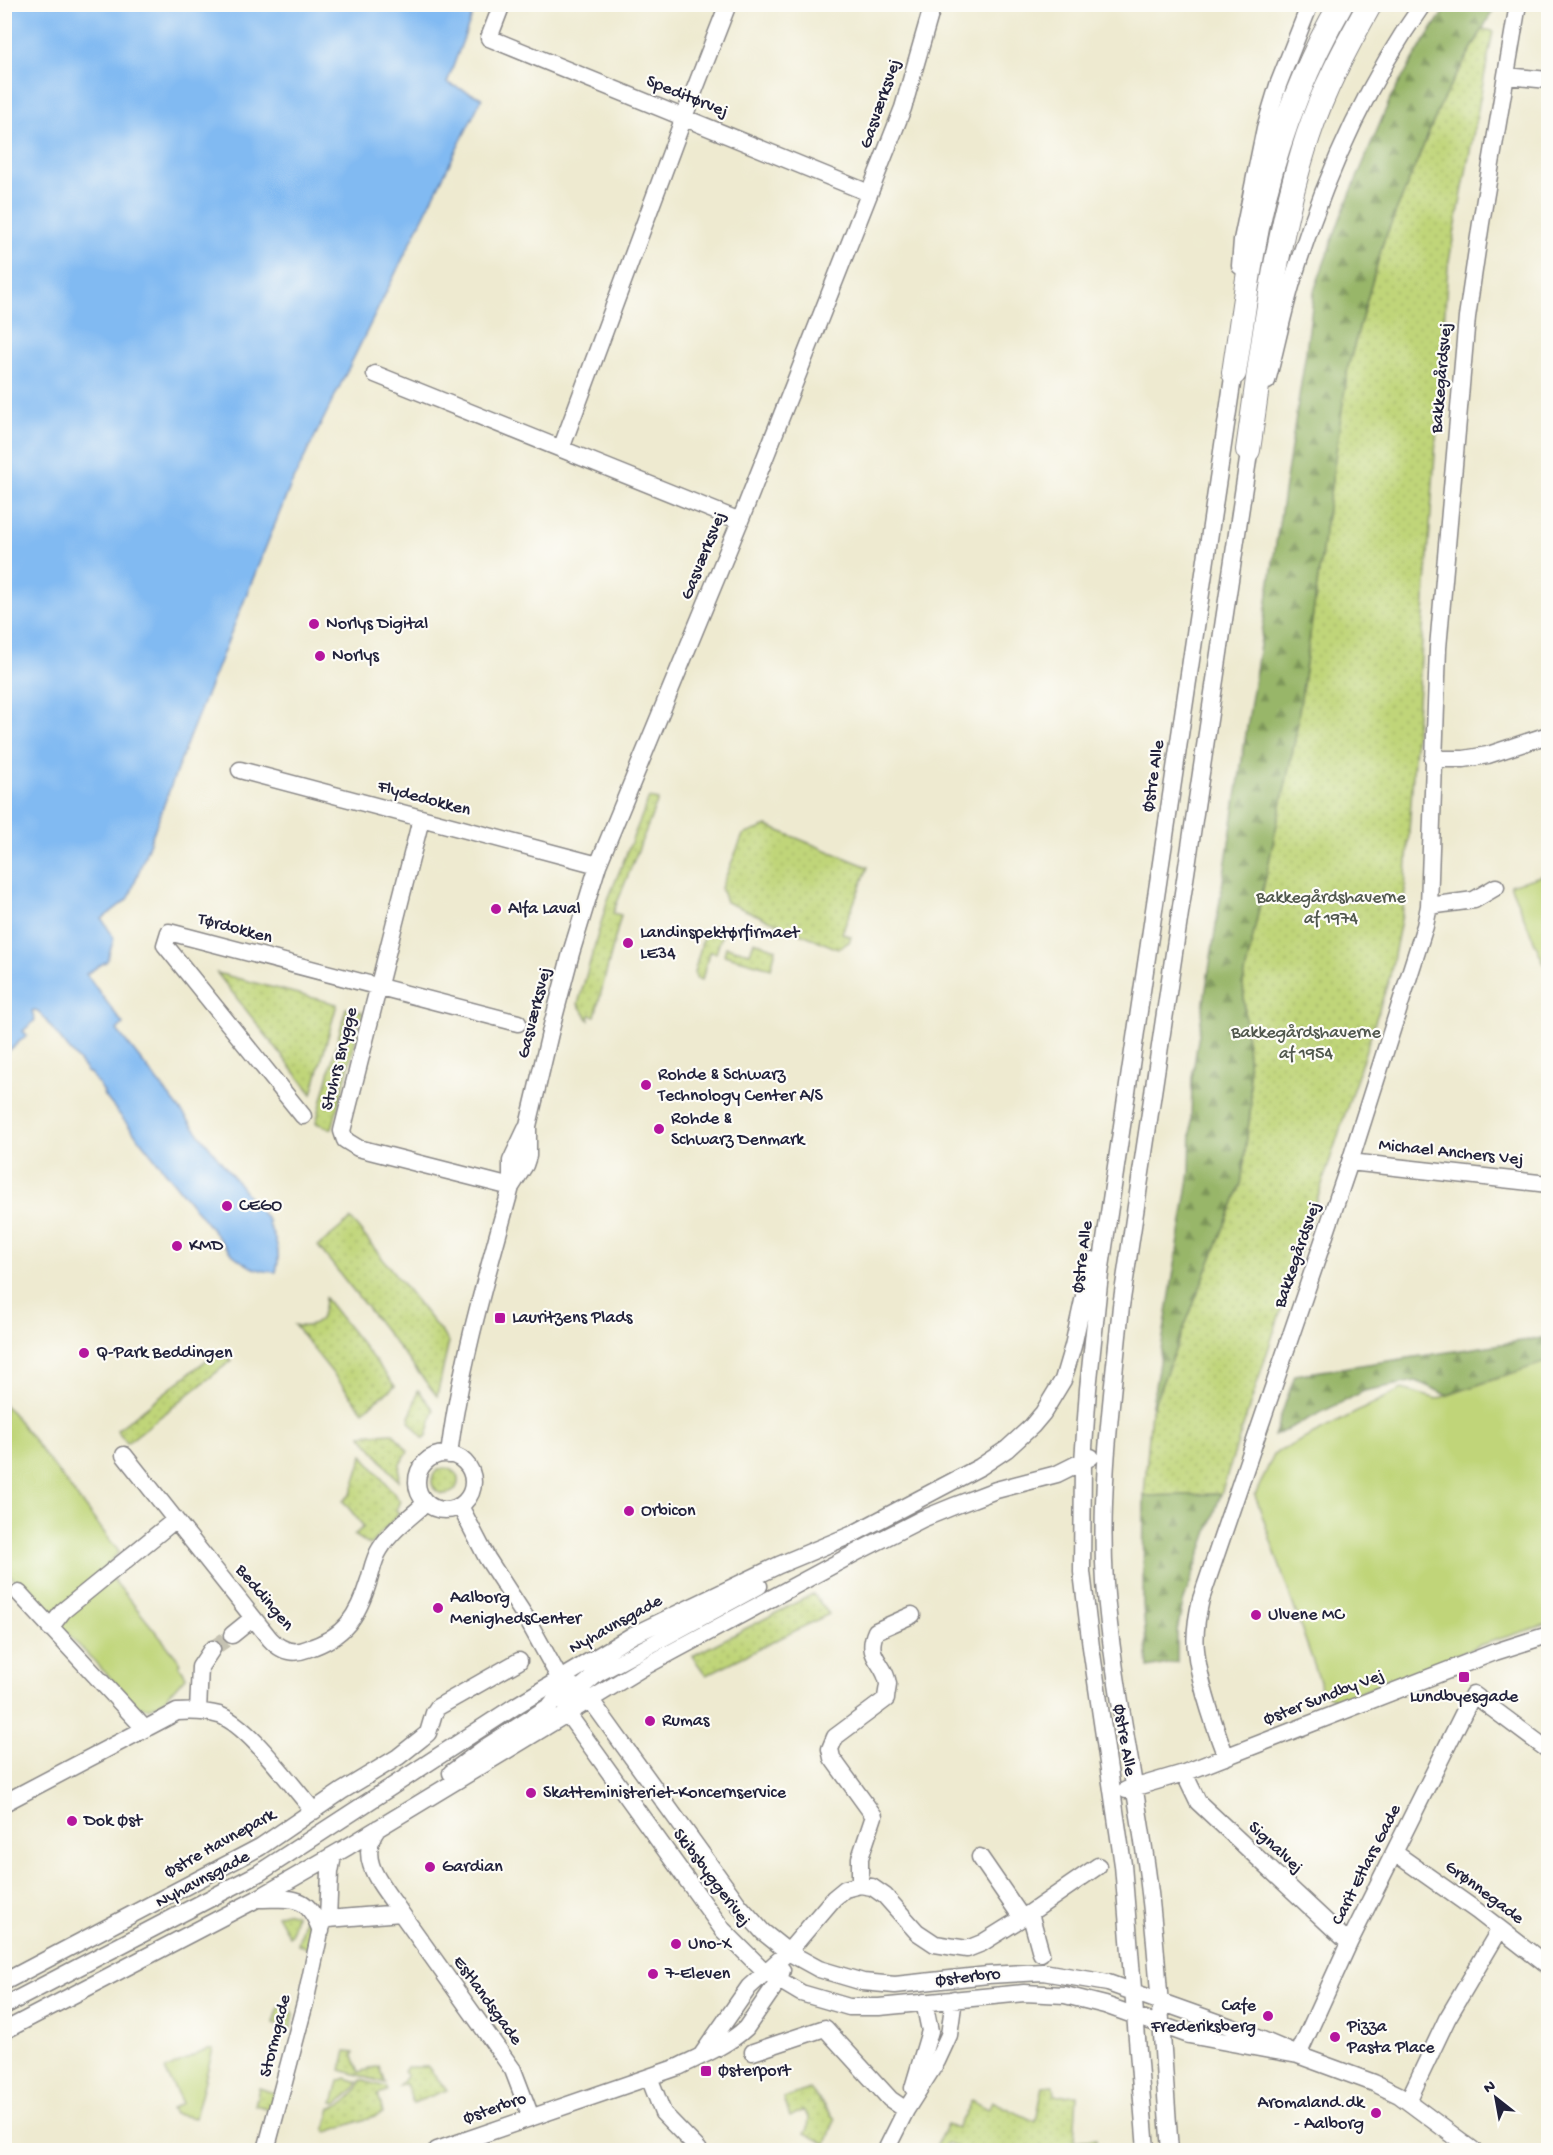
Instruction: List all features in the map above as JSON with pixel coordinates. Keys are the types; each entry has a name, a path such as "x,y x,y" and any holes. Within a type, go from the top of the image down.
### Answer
{"highway":[{"path":"1234,373 1255,244 1276,153 1298,90 1341,4"},
{"path":"1248,450 1268,319 1293,185 1308,135 1328,87 1370,4"}],"street":[{"name":"Speditørvej","path":"502,4 489,38 870,193"},
{"path":"561,450 728,4"},
{"name":"Gasværksvej","path":"449,1455 463,1374 511,1187 511,1161 528,1126 571,953 598,865 740,521 870,193 903,108 933,4"},
{"name":"Østre Alle","path":"1146,2151 1124,1865 1090,1647 1082,1572 1083,1462 1094,1320 1234,373 1242,240 1264,128 1278,85 1310,4"},
{"name":"Østre Alle","path":"1170,2151 1150,1892 1113,1650 1105,1582 1108,1436 1121,1306 1248,450 1293,281 1331,173 1342,145 1374,81 1423,4"},
{"name":"Bakkegårdsvej","path":"1226,1757 1196,1650 1197,1616 1214,1559 1350,1162 1425,926 1429,906 1438,648 1467,317 1518,4"},
{"path":"1506,76 1548,80"},
{"path":"375,374 740,521"},
{"path":"1433,759 1464,759 1488,755 1548,735"},
{"name":"Flydedokken","path":"240,770 598,865"},
{"name":"Stuhrs Brygge","path":"421,819 342,1131 345,1140 358,1149 511,1187"},
{"path":"1429,906 1474,900 1496,887"},
{"name":"Tørdokken","path":"303,1116 165,945 169,932 518,1023"},
{"name":"Nyhavnsgade","path":"4,2006 259,1873 560,1679 633,1635 779,1565 850,1535 980,1467 1007,1449 1043,1413 1063,1380 1118,1148"},
{"name":"Michael Anchers Vej","path":"1350,1162 1548,1184"},
{"path":"584,1694 654,1661 922,1519 996,1490 1057,1474 1083,1462 1102,1448 1108,1436"},
{"name":"Beddingen","path":"124,1455 253,1618 275,1644 287,1651 303,1651 312,1648 341,1632 352,1621 363,1600 380,1549 401,1525 426,1503"},
{"path":"449,1455 466,1464 473,1481 468,1499 460,1506 443,1511 426,1503 420,1496 417,1477 421,1468 434,1457 449,1455"},
{"path":"376,1830 486,1747 550,1706 557,1697 560,1679 528,1621 487,1558 460,1506"},
{"path":"50,1628 63,1611 175,1520"},
{"path":"4,2031 257,1899 333,1856 567,1713 610,1667 850,1535"},
{"path":"19,1593 145,1729"},
{"path":"860,1884 860,1858 874,1816 832,1758 830,1749 835,1737 886,1699 888,1684 872,1652 871,1642 876,1631 912,1615"},
{"path":"232,1635 253,1618"},
{"name":"Øster Sundby Vej","path":"1113,1793 1184,1773 1495,1652 1548,1635"},
{"path":"198,1711 200,1667 212,1649"},
{"name":"Østre Havnepark","path":"4,1982 253,1852 398,1757 428,1734 438,1707 519,1660"},
{"name":"Skibsbyggerivej","path":"560,1679 584,1694 738,1904 763,1932 788,1952"},
{"name":"Skibsbyggerivej","path":"560,1679 567,1713 708,1912 742,1951 772,1976"},
{"name":"Carit Etlars Gade","path":"1298,2055 1349,1943 1473,1694 1548,1750"},
{"path":"4,1803 177,1712 198,1711 220,1715 235,1725 269,1757 314,1811"},
{"name":"Signalvej","path":"1184,1773 1198,1802 1349,1943"},
{"name":"Estlandsgade","path":"376,1830 369,1847 369,1864 401,1913 513,2070 531,2117"},
{"name":"Grønnegade","path":"1395,1853 1548,1966"},
{"name":"Stormgade","path":"266,2151 325,1925 333,1856"},
{"path":"980,1857 1026,1916 1041,1953"},
{"name":"Østerbro","path":"437,2151 678,2067 700,2056 749,1987 772,1976 788,1952 834,1898 845,1889 860,1884 872,1887 885,1896 917,1932 935,1944 967,1949 982,1943 1026,1916 1098,1866"},
{"path":"257,1899 291,1899 305,1903 325,1925 401,1913"},
{"path":"1407,2101 1448,2019 1500,1929"},
{"name":"Østerbro","path":"788,1952 819,1969 863,1982 895,1985 987,1974 1043,1972 1108,1983 1234,2028 1298,2055"},
{"name":"Østerbro","path":"772,1976 801,1993 849,2007 879,2007 1024,1993 1047,1993 1082,1999 1189,2035 1298,2055"},
{"path":"886,2151 906,2110 937,2061 949,2035 954,1999"},
{"path":"906,2110 930,2031 924,2002"},
{"path":"753,2052 825,2028 890,2099 906,2110"},
{"path":"1298,2055 1374,2084 1407,2101 1473,2151"},
{"path":"649,2077 663,2113 699,2151"}],"green space":[{"path":"1449,4 1496,5 1442,101 1383,243 1348,367 1295,740 1243,983 1251,1105 1241,1184 1151,1411 1190,1172 1192,1078 1314,291 1341,216 1391,97"},
{"name":"Bakkegårdshaverne af 1974","path":"1483,29 1493,31 1448,266 1404,904 1390,976 1221,1494 1144,1496 1151,1411 1241,1184 1251,1105 1243,983 1295,740 1348,367 1383,243 1442,101"},
{"path":"649,798 658,800 613,913 621,915 595,1016 590,1015 589,1020 578,1004 607,902"},
{"path":"767,826 868,867 842,933 851,937 849,942 838,949 726,902 721,888 743,835"},
{"path":"1548,874 1548,973 1510,885"},
{"path":"716,925 724,928 716,953 709,952 702,980 697,979 694,973 705,931"},
{"path":"754,941 776,949 771,968 724,955 726,947 750,953"},
{"path":"217,973 337,1004 312,1094"},
{"path":"346,1008 363,1012 332,1129 316,1123"},
{"path":"351,1219 449,1342 437,1396 318,1246"},
{"path":"325,1298 395,1386 363,1411 294,1325 308,1326 318,1322 323,1312"},
{"path":"1548,1337 1548,1363 1447,1395 1416,1381 1364,1391 1274,1436 1295,1375"},
{"path":"217,1352 232,1360 127,1443 117,1430"},
{"path":"1548,1363 1548,1624 1480,1645 1339,1701 1321,1692 1320,1682 1255,1495 1274,1454 1402,1389 1437,1399"},
{"path":"418,1390 434,1410 427,1436 423,1438 409,1421"},
{"path":"4,1405 12,1412 119,1552 104,1568 181,1663 179,1665 186,1676 165,1699 153,1707 138,1706 5,1570"},
{"path":"393,1433 408,1451 400,1464 398,1481 361,1435"},
{"path":"363,1455 400,1501 396,1510 399,1513 370,1545 354,1535 364,1527 343,1501 351,1494"},
{"path":"445,1468 454,1472 458,1481 454,1490 445,1494 436,1490 432,1481 436,1472"},
{"path":"1221,1494 1183,1603 1177,1631 1177,1662 1148,1668 1143,1605 1144,1496"},
{"path":"813,1594 829,1614 706,1675 692,1656"},
{"path":"285,1912 296,1915 289,1936 277,1915"},
{"path":"305,1915 312,1923 312,1950 298,1944"},
{"path":"279,2006 288,2007 294,2014 291,2028 274,2023"},
{"path":"208,2049 213,2049 195,2118 174,2114 171,2109 182,2103 165,2070"},
{"path":"346,2051 354,2052 353,2056 359,2072 379,2066 385,2083 341,2070"},
{"path":"407,2067 428,2067 447,2090 413,2103 406,2084 399,2086 407,2075 404,2072"},
{"path":"346,2078 358,2082 346,2097 337,2104 333,2103 339,2081"},
{"path":"361,2080 386,2087 387,2091 378,2094 383,2113 328,2132 325,2130 331,2108 341,2105 349,2098"},
{"path":"1054,2085 1055,2096 1077,2095 1074,2141 1096,2139 1096,2150 961,2150 947,2143 943,2150 934,2150 947,2124 957,2128 972,2100 988,2109 992,2101 1036,2122 1043,2086"},
{"path":"259,2088 275,2093 270,2109 255,2105"},
{"path":"810,2089 835,2119 826,2144 805,2133 808,2129 809,2118 803,2110 790,2117 784,2098"}],"water":[{"path":"5,4 476,5 447,83 482,98 290,487 190,735 129,898 102,919 114,938 107,961 86,974 123,1024 117,1030 269,1222 277,1247 276,1272 262,1271 250,1266 229,1251 103,1094 104,1092 90,1073 38,1011 32,1011 35,1020 23,1031 27,1035 5,1054"}],"tunnel":[{"path":"212,1649 232,1635"}],"place":[{"name":"Norlys Digital","path":"314,624"},
{"name":"Norlys","path":"320,656"},
{"name":"Alfa Laval","path":"496,909"},
{"name":"Landinspektørfirmaet LE34","path":"628,943"},
{"name":"Rohde & Schwarz Technology Center A/S","path":"646,1085"},
{"name":"Rohde & Schwarz Denmark","path":"659,1129"},
{"name":"CEGO","path":"227,1206"},
{"name":"KMD","path":"177,1246"},
{"name":"Lauritzens Plads","path":"500,1318"},
{"name":"Q-Park Beddingen","path":"84,1353"},
{"name":"Orbicon","path":"629,1511"},
{"name":"Aalborg MenighedsCenter","path":"438,1608"},
{"name":"Ulvene MC","path":"1256,1615"},
{"name":"Lundbyesgade","path":"1464,1677"},
{"name":"Rumas","path":"650,1721"},
{"name":"Skatteministeriet-Koncernservice","path":"531,1793"},
{"name":"Dok Øst","path":"72,1821"},
{"name":"Gardian","path":"430,1867"},
{"name":"Uno-X","path":"676,1944"},
{"name":"7-Eleven","path":"653,1974"},
{"name":"Cafe Frederiksberg","path":"1268,2016"},
{"name":"Pizza Pasta Place","path":"1335,2037"},
{"name":"Østerport","path":"706,2071"},
{"name":"Aromaland.dk - Aalborg","path":"1376,2113"}],"park label":[{"name":"Bakkegårdshaverne af 1954","path":"1306,1043"}]}
